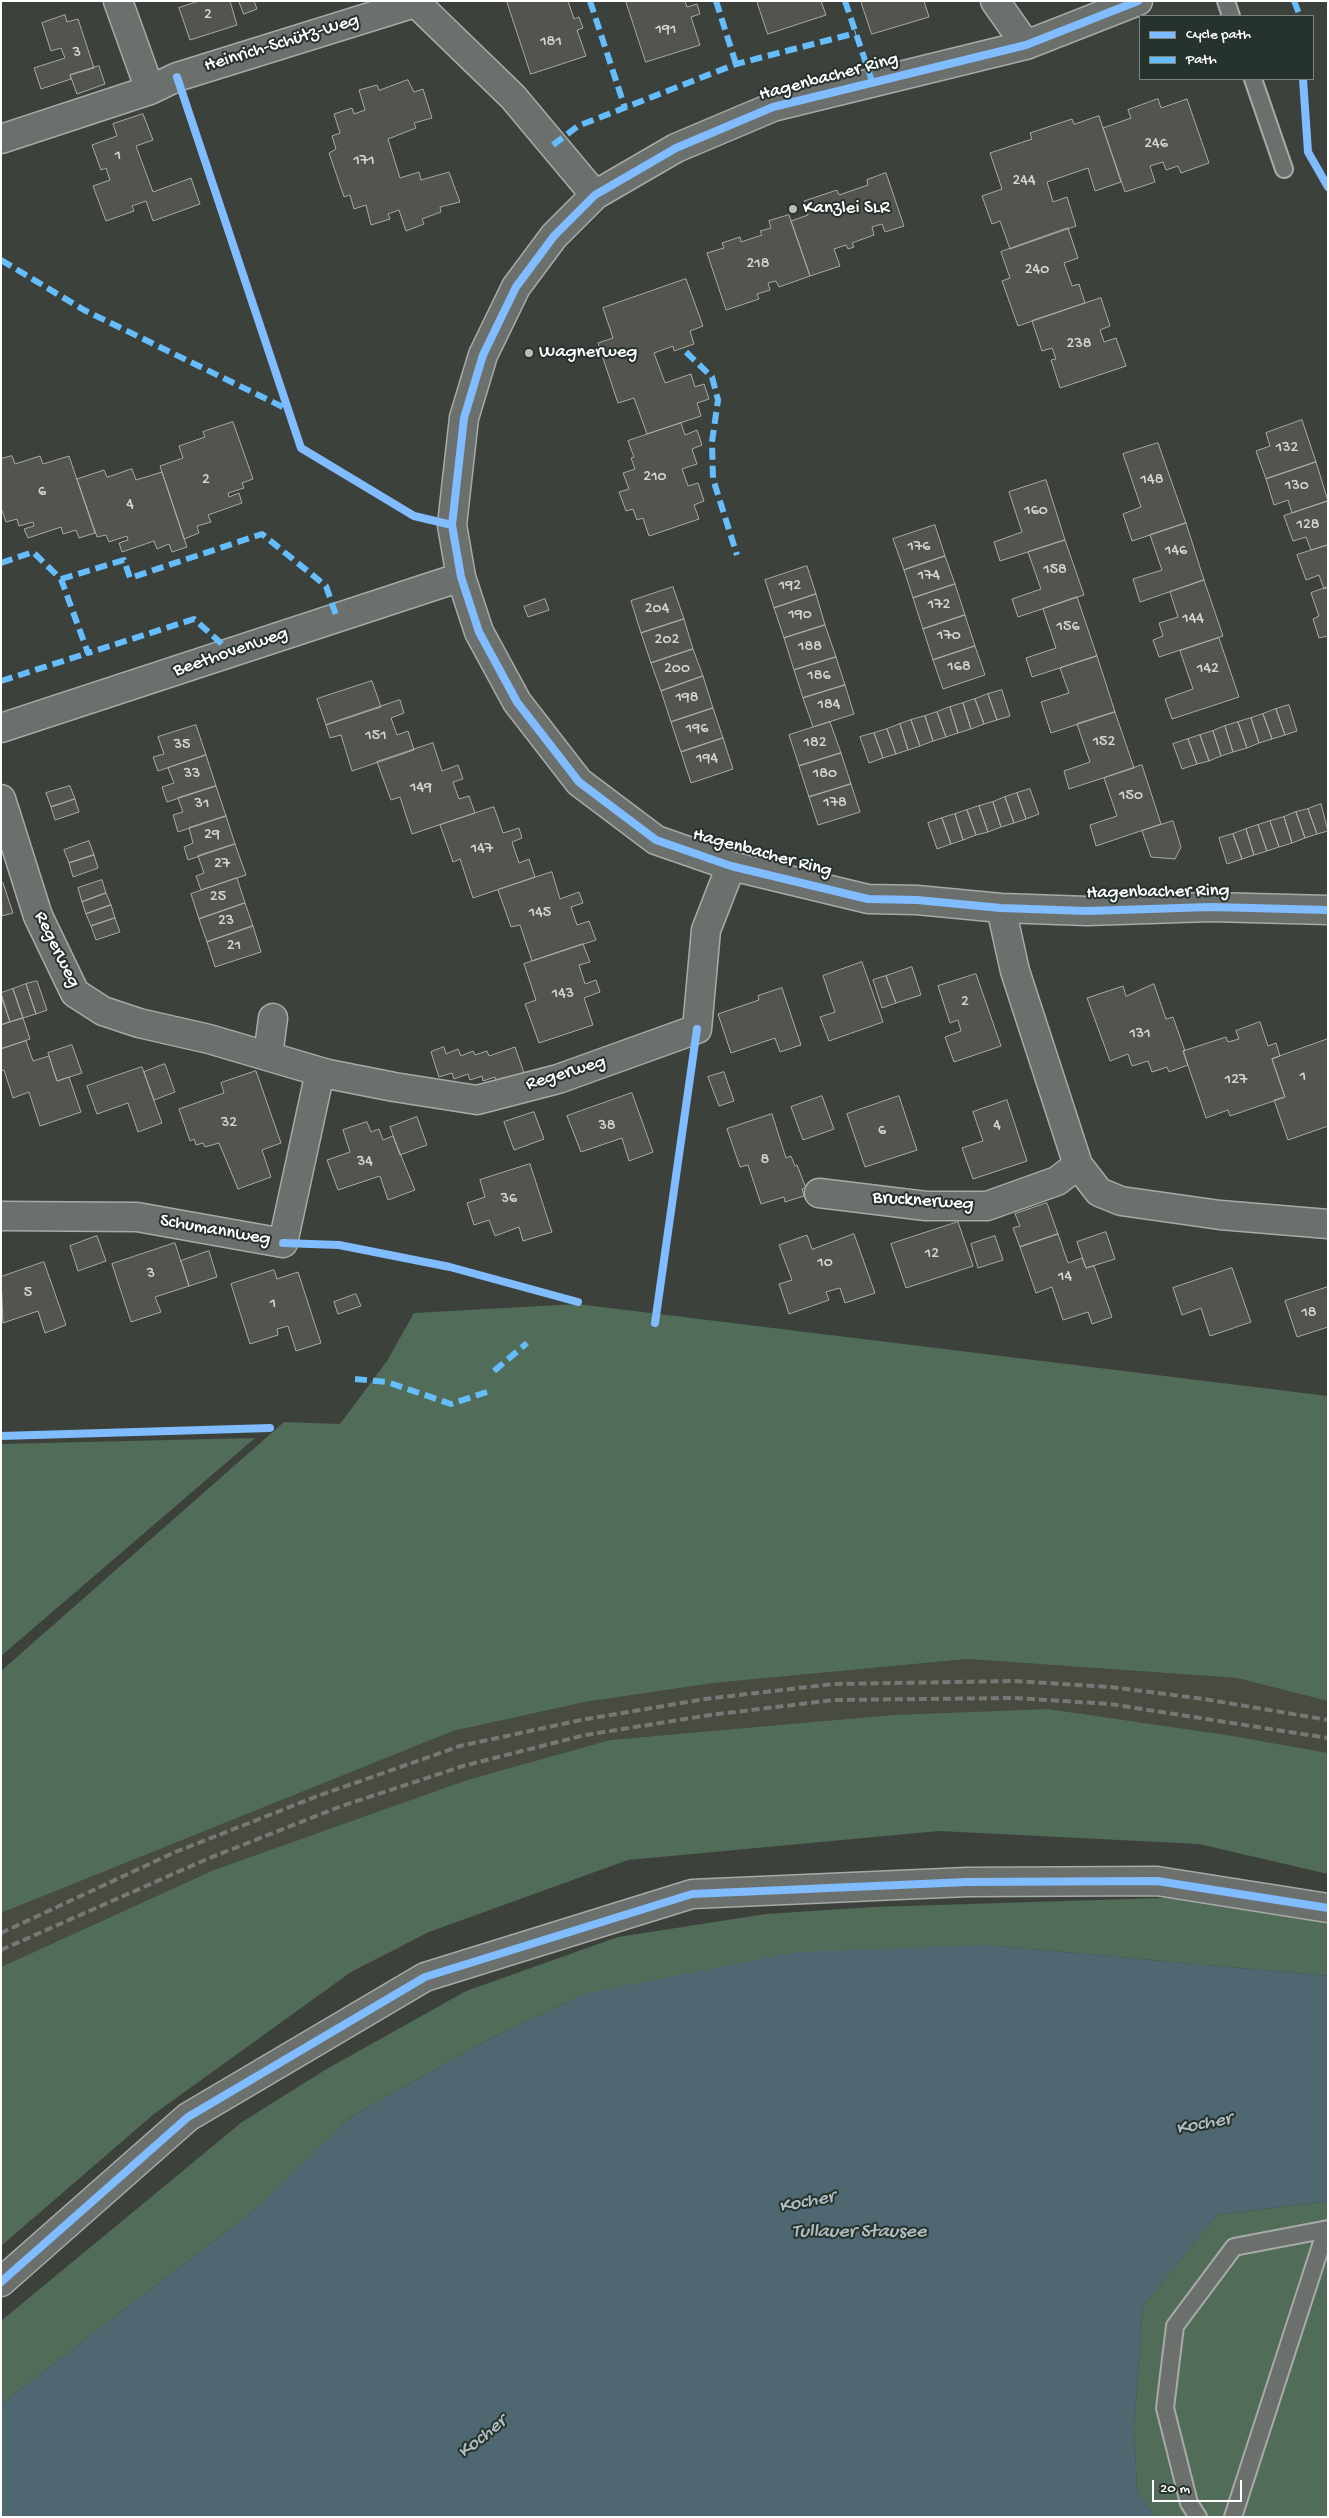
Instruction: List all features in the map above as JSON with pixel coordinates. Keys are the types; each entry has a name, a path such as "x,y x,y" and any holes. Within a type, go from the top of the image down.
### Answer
{"street":[{"path":"118,1 150,90"},
{"path":"995,1 1026,45"},
{"name":"Hagenbacher Ring","path":"1138,1 1026,45 773,107 676,148 595,195 554,236 516,287 483,355 464,418 452,525 461,577 479,632 517,702 579,782 656,840 731,866 868,899 917,900 1001,908 1087,911 1210,907 1328,910"},
{"path":"414,2 513,96 595,195"},
{"name":"Heinrich-Schütz-Weg","path":"1,139 150,90 177,77 414,2"},
{"name":"Beethovenweg","path":"1,728 461,577"},
{"name":"Regerweg","path":"1,799 38,916 75,994 103,1011 139,1023 209,1038 320,1072 394,1088 477,1100 558,1079 697,1029 706,930 731,866"},
{"path":"1001,908 1015,971 1078,1165 1098,1192 1121,1201 1220,1215 1328,1224"},
{"path":"268,1056 273,1018"},
{"name":"Schumannweg","path":"1,1216 137,1217 283,1243 320,1072"},
{"name":"Brucknerweg","path":"819,1193 926,1206 987,1206 1058,1181 1078,1165"},
{"path":"1,2282 188,2117 425,1977 692,1894 967,1882 1157,1881 1328,1908"}],"lane":[{"path":"1226,1 1231,15"},
{"path":"1253,80 1284,169"},
{"path":"1197,2516 1188,2503 1165,2408 1175,2326 1234,2247 1327,2230 1233,2517"}],"shaded area":[{"path":"968,1659 1237,1678 1328,1701 1328,1753 1227,1735 1048,1709 892,1715 610,1740 467,1780 214,1870 1,1967 1,1913 453,1731 585,1702 713,1683"}],"green space":[{"path":"577,1304 1328,1396 1328,1701 1237,1678 968,1659 713,1683 585,1702 453,1731 1,1913 1,1671 284,1422 340,1424 387,1361 414,1313"},
{"path":"255,1438 1,1656 1,1444"},
{"path":"1048,1709 1227,1735 1328,1753 1328,1874 1199,1844 939,1831 628,1860 429,1932 351,1972 154,2114 1,2246 1,1967 214,1870 467,1780 610,1740 892,1715"},
{"path":"1194,1897 1328,1919 1328,1976 985,1945 587,1993 490,2039 352,2116 257,2208 13,2395 1,2407 1,2321 242,2122 325,2070 466,1991 618,1937 766,1914 873,1907"},
{"path":"1328,2201 1328,2517 1155,2517 1137,2491 1134,2428 1143,2306 1217,2215"}],"water":[{"name":"Tullauer Stausee","path":"985,1945 1328,1976 1328,2201 1217,2215 1143,2306 1134,2428 1137,2491 1155,2517 1,2517 1,2407 13,2395 257,2208 352,2116 490,2039 587,1993 797,1952"}],"building":[{"path":"199,1 230,1 237,25 190,40 179,8"},
{"path":"239,1 254,1 257,9 244,14"},
{"path":"507,1 568,1 574,19 579,17 583,28 577,30 586,56 531,74"},
{"path":"626,1 685,1 687,7 697,4 700,14 691,17 700,45 646,62"},
{"path":"757,1 821,1 826,15 768,34"},
{"path":"861,1 924,1 929,17 872,34"},
{"path":"65,15 67,22 78,19 94,68 70,75 71,79 41,89 34,68 65,58 61,48 51,51 42,23"},
{"path":"99,66 105,84 77,94 70,75"},
{"path":"408,80 414,92 423,89 432,118 414,123 416,128 388,139 400,178 419,172 421,180 449,172 460,202 440,207 441,212 422,219 424,224 406,231 399,210 388,214 390,219 371,225 366,205 354,209 350,195 344,197 329,153 336,149 332,136 340,133 334,114 352,108 354,114 365,110 359,90 377,85 379,90"},
{"path":"1158,99 1161,108 1187,99 1209,163 1181,173 1178,166 1166,170 1163,162 1150,166 1155,182 1125,192 1103,128 1131,118 1128,110"},
{"path":"143,114 153,140 136,146 153,192 191,178 200,204 153,221 146,201 132,206 134,211 106,221 93,186 110,180 106,168 101,170 92,145 117,136 113,124"},
{"path":"1099,116 1121,182 1095,191 1088,168 1047,182 1053,202 1067,197 1076,226 1010,249 1000,221 992,224 982,196 1002,189 990,153 1032,139 1030,133 1072,119 1074,124"},
{"path":"886,173 904,226 885,232 882,224 872,227 874,235 852,243 854,247 848,249 846,245 834,249 840,266 810,276 791,221 808,215 804,201 837,190 839,195 868,185 867,180"},
{"path":"789,215 810,276 779,287 776,281 768,283 770,290 757,294 759,299 726,310 707,253 724,248 722,243 740,237 741,242 762,235 760,231 771,228 769,221"},
{"path":"1068,228 1078,258 1064,263 1072,286 1079,284 1085,303 1018,326 1002,281 1010,278 1001,252"},
{"path":"686,279 703,326 690,331 694,344 674,351 673,346 654,353 665,383 691,374 695,387 704,384 709,399 697,403 701,416 647,434 634,398 618,403 598,343 613,338 603,308"},
{"path":"1101,298 1110,326 1100,330 1104,342 1116,338 1126,366 1060,388 1051,360 1056,359 1052,348 1042,351 1032,321"},
{"path":"1302,420 1316,462 1266,479 1256,451 1270,446 1266,433"},
{"path":"233,422 253,479 242,483 244,488 228,493 229,497 239,493 242,503 208,515 211,522 197,526 199,533 184,539 160,466 183,458 179,446 205,437 203,432"},
{"path":"681,423 685,435 697,430 702,445 692,449 697,464 682,469 688,486 698,483 704,501 694,505 699,519 649,536 643,518 637,520 633,509 626,511 619,492 629,489 623,473 635,469 631,458 634,457 628,441"},
{"path":"1158,443 1186,523 1132,541 1123,514 1141,507 1123,454"},
{"path":"12,456 15,464 40,456 43,464 69,456 95,533 79,538 76,530 63,534 61,527 28,538 24,529 34,526 33,522 19,526 17,519 6,522 1,508 1,459"},
{"path":"1316,462 1328,501 1292,513 1288,500 1274,505 1266,479"},
{"path":"132,469 136,480 162,472 187,547 172,552 169,544 157,549 154,541 122,552 119,543 128,540 127,536 109,542 106,535 97,537 77,479 104,470 107,477"},
{"path":"1046,480 1065,540 1000,561 994,542 1022,532 1009,492"},
{"path":"1328,501 1328,545 1311,550 1306,537 1293,541 1284,516"},
{"path":"1186,523 1204,580 1140,602 1133,579 1162,570 1150,535"},
{"path":"935,525 945,556 904,570 893,539"},
{"path":"1065,540 1084,595 1018,617 1012,599 1041,589 1028,552"},
{"path":"1328,545 1328,587 1324,589 1319,575 1306,580 1297,555"},
{"path":"945,556 955,584 913,598 904,570"},
{"path":"807,566 816,594 774,608 765,580"},
{"path":"1204,580 1223,636 1159,657 1153,640 1163,636 1159,623 1178,617 1170,592"},
{"path":"955,584 965,615 923,629 913,598"},
{"path":"673,587 684,619 641,633 631,601"},
{"path":"1328,587 1328,636 1319,638 1313,619 1319,616 1311,593"},
{"path":"816,594 825,625 784,638 774,608"},
{"path":"1077,597 1097,656 1032,677 1026,658 1056,648 1043,609"},
{"path":"545,599 549,610 528,617 524,607"},
{"path":"965,615 975,646 933,660 923,629"},
{"path":"684,619 693,649 651,663 641,633"},
{"path":"825,625 836,657 794,670 784,638"},
{"path":"1219,638 1239,697 1172,719 1165,699 1193,689 1180,651"},
{"path":"975,646 985,675 943,689 933,660"},
{"path":"693,649 703,676 661,691 651,663"},
{"path":"1097,656 1115,712 1051,733 1041,702 1069,693 1060,668"},
{"path":"836,657 845,685 803,698 794,670"},
{"path":"703,676 713,708 671,722 661,691"},
{"path":"372,681 381,707 326,725 317,699"},
{"path":"845,685 854,714 813,727 803,698"},
{"path":"1002,690 1010,716 997,720 988,694"},
{"path":"988,694 997,720 984,724 975,699"},
{"path":"975,699 984,724 971,729 963,703"},
{"path":"400,700 404,713 391,718 397,735 408,731 414,750 352,771 341,735 330,738 326,725"},
{"path":"963,703 971,729 958,733 950,707"},
{"path":"1289,705 1297,731 1285,735 1276,709"},
{"path":"950,707 958,733 946,737 937,712"},
{"path":"713,708 723,738 681,752 671,722"},
{"path":"1276,709 1285,735 1272,739 1263,714"},
{"path":"937,712 946,737 933,741 925,716"},
{"path":"1115,712 1134,768 1069,789 1064,771 1090,762 1077,724"},
{"path":"1263,714 1272,739 1259,743 1251,718"},
{"path":"925,716 933,741 920,746 911,720"},
{"path":"1251,718 1259,743 1247,748 1238,722"},
{"path":"911,720 920,746 908,750 900,724"},
{"path":"830,722 841,753 799,766 789,735"},
{"path":"1238,722 1247,748 1233,752 1225,726"},
{"path":"900,724 908,750 896,754 887,729"},
{"path":"196,725 206,755 158,771 153,757 164,754 158,737"},
{"path":"1225,726 1233,752 1221,756 1213,731"},
{"path":"887,729 896,754 883,758 874,733"},
{"path":"1213,731 1221,756 1209,761 1200,735"},
{"path":"874,733 883,758 869,763 860,737"},
{"path":"1200,735 1209,761 1197,764 1188,739"},
{"path":"723,738 733,769 691,783 681,752"},
{"path":"1188,739 1197,764 1182,769 1173,744"},
{"path":"433,743 442,771 458,765 463,779 453,782 459,799 469,796 475,813 412,834 400,797 391,800 377,762"},
{"path":"841,753 851,784 809,797 799,766"},
{"path":"206,755 216,786 167,802 162,787 174,783 168,768"},
{"path":"1142,765 1161,824 1096,846 1090,825 1117,816 1104,778"},
{"path":"851,784 860,812 818,825 809,797"},
{"path":"70,786 75,799 51,807 46,793"},
{"path":"216,786 226,816 178,832 173,815 183,812 178,798"},
{"path":"1030,789 1039,814 1026,819 1017,793"},
{"path":"1017,793 1026,819 1014,823 1005,797"},
{"path":"1005,797 1014,823 1001,827 993,802"},
{"path":"75,799 79,812 55,820 51,807"},
{"path":"993,802 1001,827 988,832 979,806"},
{"path":"1321,804 1328,831 1317,834 1308,809"},
{"path":"979,806 988,832 976,835 967,810"},
{"path":"494,807 503,833 519,828 522,838 512,842 519,863 529,859 535,877 473,898 460,859 453,862 440,825"},
{"path":"1308,809 1317,834 1305,838 1296,812"},
{"path":"967,810 976,835 963,840 955,814"},
{"path":"1296,812 1305,838 1292,843 1284,817"},
{"path":"955,814 963,840 951,844 942,818"},
{"path":"226,816 235,844 188,860 184,847 193,843 189,828"},
{"path":"1284,817 1292,843 1279,847 1270,821"},
{"path":"942,818 951,844 937,849 928,823"},
{"path":"1173,821 1181,847 1175,859 1151,857 1142,831"},
{"path":"1270,821 1279,847 1267,851 1258,825"},
{"path":"1258,825 1267,851 1254,855 1246,829"},
{"path":"1246,829 1254,855 1242,859 1233,834"},
{"path":"1233,834 1242,859 1227,864 1219,838"},
{"path":"89,841 94,855 69,863 64,850"},
{"path":"235,844 246,875 201,890 196,876 204,873 198,856"},
{"path":"94,855 98,868 73,877 69,863"},
{"path":"552,872 560,899 579,892 583,903 571,907 577,925 589,921 596,940 532,961 520,925 511,927 498,890"},
{"path":"237,878 245,903 199,919 191,894"},
{"path":"102,880 106,893 82,902 78,888"},
{"path":"3,883 13,913 2,916 1,884"},
{"path":"106,893 111,905 86,914 82,902"},
{"path":"245,903 253,926 207,942 199,919"},
{"path":"111,905 115,918 91,926 86,914"},
{"path":"115,918 120,932 96,940 91,926"},
{"path":"253,926 261,952 215,967 207,942"},
{"path":"583,944 590,962 579,965 585,984 596,980 600,992 584,998 593,1025 539,1043 525,1004 536,1000 524,964"},
{"path":"862,962 883,1022 829,1041 820,1017 835,1012 823,976"},
{"path":"912,967 921,995 896,1003 886,976"},
{"path":"976,974 1001,1046 954,1062 945,1037 961,1031 958,1020 950,1023 938,986"},
{"path":"886,976 896,1003 882,1008 873,980"},
{"path":"37,981 47,1010 36,1014 26,984"},
{"path":"26,984 36,1014 23,1018 13,989"},
{"path":"1154,984 1166,1019 1173,1017 1188,1065 1169,1072 1167,1067 1152,1072 1148,1061 1132,1066 1128,1054 1110,1061 1087,998 1123,986 1126,996"},
{"path":"782,988 801,1045 780,1052 775,1038 731,1053 718,1014 759,1000 758,996"},
{"path":"13,989 23,1018 10,1022 1,993"},
{"path":"1,996 10,1022 1,1025"},
{"path":"23,1018 30,1039 1,1049 1,1025"},
{"path":"1260,1022 1268,1046 1276,1043 1280,1056 1272,1059 1285,1097 1230,1116 1228,1110 1206,1118 1183,1051 1226,1037 1228,1042 1239,1039 1236,1031"},
{"path":"1328,1039 1328,1126 1288,1140 1274,1100 1285,1097 1272,1059"},
{"path":"26,1041 33,1061 49,1056 57,1081 69,1077 81,1112 40,1126 29,1092 13,1098 4,1070 1,1071 1,1049"},
{"path":"72,1045 82,1073 57,1081 48,1053"},
{"path":"444,1047 446,1054 458,1049 461,1056 473,1051 475,1055 487,1051 489,1056 515,1047 524,1073 497,1082 495,1077 483,1081 482,1076 470,1080 468,1074 454,1079 452,1073 439,1077 431,1052"},
{"path":"165,1064 175,1092 154,1100 144,1072"},
{"path":"142,1067 162,1123 138,1132 128,1103 97,1114 87,1086"},
{"path":"256,1071 281,1143 262,1150 271,1177 238,1189 219,1143 205,1147 203,1143 196,1145 194,1139 190,1141 179,1109 224,1093 221,1083"},
{"path":"724,1072 734,1101 719,1106 708,1077"},
{"path":"632,1093 653,1152 629,1161 622,1138 581,1152 567,1116"},
{"path":"822,1096 834,1129 803,1140 791,1107"},
{"path":"899,1096 917,1150 865,1167 847,1114"},
{"path":"1007,1100 1027,1161 973,1179 962,1148 983,1141 973,1112"},
{"path":"534,1112 544,1139 514,1150 504,1122"},
{"path":"772,1114 786,1158 791,1156 795,1166 797,1165 806,1188 802,1189 804,1196 785,1202 784,1197 761,1204 748,1165 740,1167 727,1129"},
{"path":"417,1117 427,1145 400,1155 390,1127"},
{"path":"367,1122 371,1132 379,1129 383,1140 393,1136 415,1190 388,1200 380,1176 338,1190 327,1160 350,1152 343,1130"},
{"path":"530,1164 552,1232 523,1241 519,1227 495,1236 489,1220 474,1225 467,1203 485,1197 480,1180"},
{"path":"1047,1203 1058,1234 1020,1247 1013,1228 1020,1226 1015,1214"},
{"path":"958,1222 973,1266 906,1288 891,1244"},
{"path":"1106,1232 1115,1259 1086,1268 1077,1242"},
{"path":"854,1234 875,1293 845,1303 840,1288 826,1292 829,1300 789,1314 779,1284 792,1280 779,1245 807,1235 812,1249"},
{"path":"1058,1234 1068,1263 1082,1258 1086,1268 1094,1266 1112,1317 1092,1324 1088,1312 1063,1320 1052,1287 1036,1293 1020,1247"},
{"path":"97,1236 106,1261 78,1271 70,1246"},
{"path":"995,1236 1003,1260 978,1268 971,1244"},
{"path":"175,1243 189,1286 155,1297 161,1312 131,1322 112,1264"},
{"path":"209,1251 217,1277 189,1286 181,1261"},
{"path":"44,1262 66,1325 45,1333 38,1311 3,1323 1,1277"},
{"path":"1232,1268 1251,1322 1210,1336 1201,1308 1182,1315 1173,1288"},
{"path":"274,1270 277,1279 298,1272 321,1343 296,1351 288,1326 277,1329 278,1335 250,1344 231,1284"},
{"path":"1328,1287 1328,1327 1297,1337 1285,1301"},
{"path":"356,1294 361,1306 338,1314 334,1302"}],"railway":[{"path":"1,1933 173,1853 315,1797 460,1746 581,1720 705,1699 833,1684 1014,1681 1111,1687 1204,1699 1328,1720"},
{"path":"1,1950 207,1859 339,1807 463,1766 585,1735 710,1715 834,1700 1013,1698 1110,1704 1328,1738"}],"marked path":[{"path":"590,1 625,108"},
{"path":"716,1 736,64"},
{"path":"845,1 872,81"},
{"path":"1294,1 1300,15"},
{"path":"553,145 578,126 736,64 856,33"},
{"path":"1,260 84,310 289,410"},
{"path":"686,352 712,377 718,400 712,442 713,479 737,555"},
{"path":"61,579 124,560 130,578 262,534 326,586 337,618"},
{"path":"1,563 33,552 61,579 88,653 194,619 232,653"},
{"path":"1,681 88,653"},
{"path":"494,1371 527,1343"},
{"path":"355,1379 387,1382 451,1404 487,1392"}],"cycle path":[{"path":"1138,1 1026,45 773,107 676,148 595,195 554,236 516,287 483,355 464,418 452,525 461,577 479,632 517,702 579,782 656,840 731,866 868,899 917,900 1001,908 1087,911 1211,907 1328,910"},
{"path":"177,77 301,448 414,516 452,525"},
{"path":"1303,80 1308,152 1328,187"},
{"path":"655,1323 697,1029"},
{"path":"283,1243 339,1245 450,1267 578,1302"},
{"path":"1,1436 270,1428"},
{"path":"1,2282 188,2117 425,1977 692,1894 967,1882 1157,1881 1328,1908"}],"place":[{"name":"Kanzlei SLR","path":"793,209"},
{"name":"Wagnerweg","path":"529,353"}],"water label":[{"name":"Kocher","path":"1204,2125"},
{"name":"Kocher","path":"807,2203"},
{"name":"Kocher","path":"483,2438"}]}
